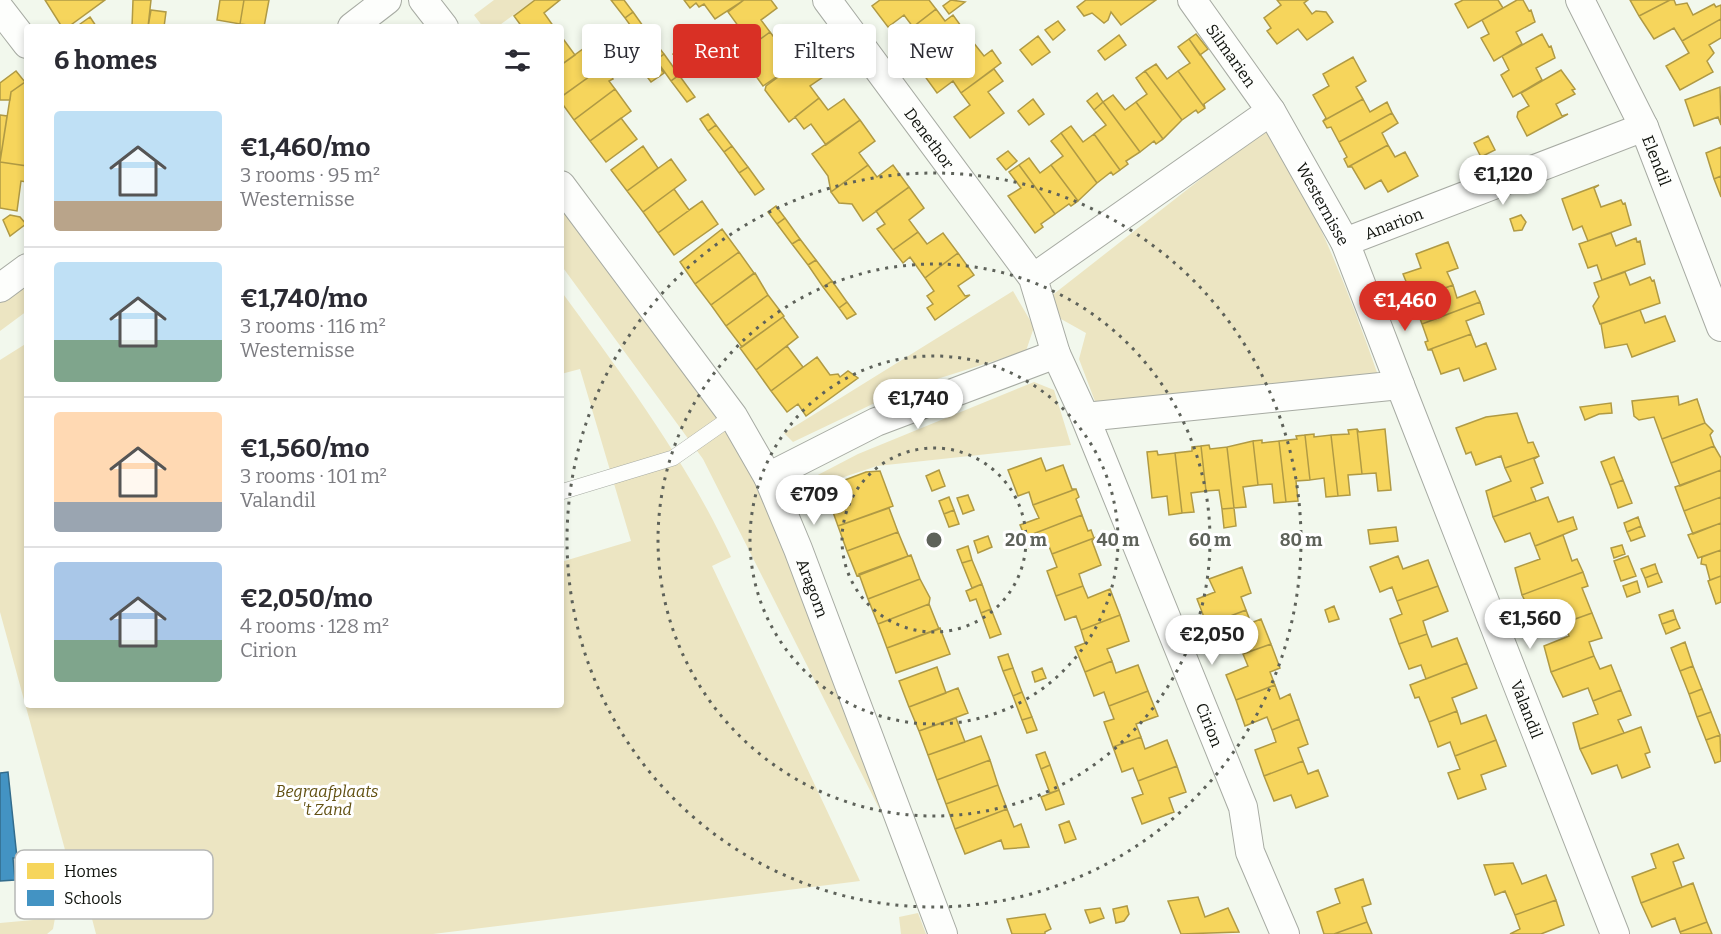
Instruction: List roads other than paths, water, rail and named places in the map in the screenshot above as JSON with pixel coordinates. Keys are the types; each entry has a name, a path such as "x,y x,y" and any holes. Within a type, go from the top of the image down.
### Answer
{"street":[{"path":"356,24 387,0"},
{"path":"423,0 442,24"},
{"name":"Denethor","path":"827,0 1033,278"},
{"name":"Silmarien","path":"1192,0 1271,111"},
{"name":"Elendil","path":"1580,0 1644,127 1721,327"},
{"path":"0,9 24,40"},
{"path":"1271,111 1033,278 1056,354 1085,417 1400,384"},
{"name":"Westernisse","path":"1271,111 1345,242 1400,384"},
{"name":"Anarion","path":"1345,242 1644,127"},
{"name":"Aragorn","path":"564,189 734,416 768,477 798,549 943,934"},
{"path":"0,288 24,270"},
{"path":"768,477 876,422 1056,354"},
{"name":"Valandil","path":"1400,384 1615,934"},
{"name":"Cirion","path":"1085,417 1243,807 1250,852 1285,934"}],"lane":[{"path":"564,491 673,458 734,416"}],"park label":[{"name":"Begraafplaats 't Zand","path":"327,800"}]}
